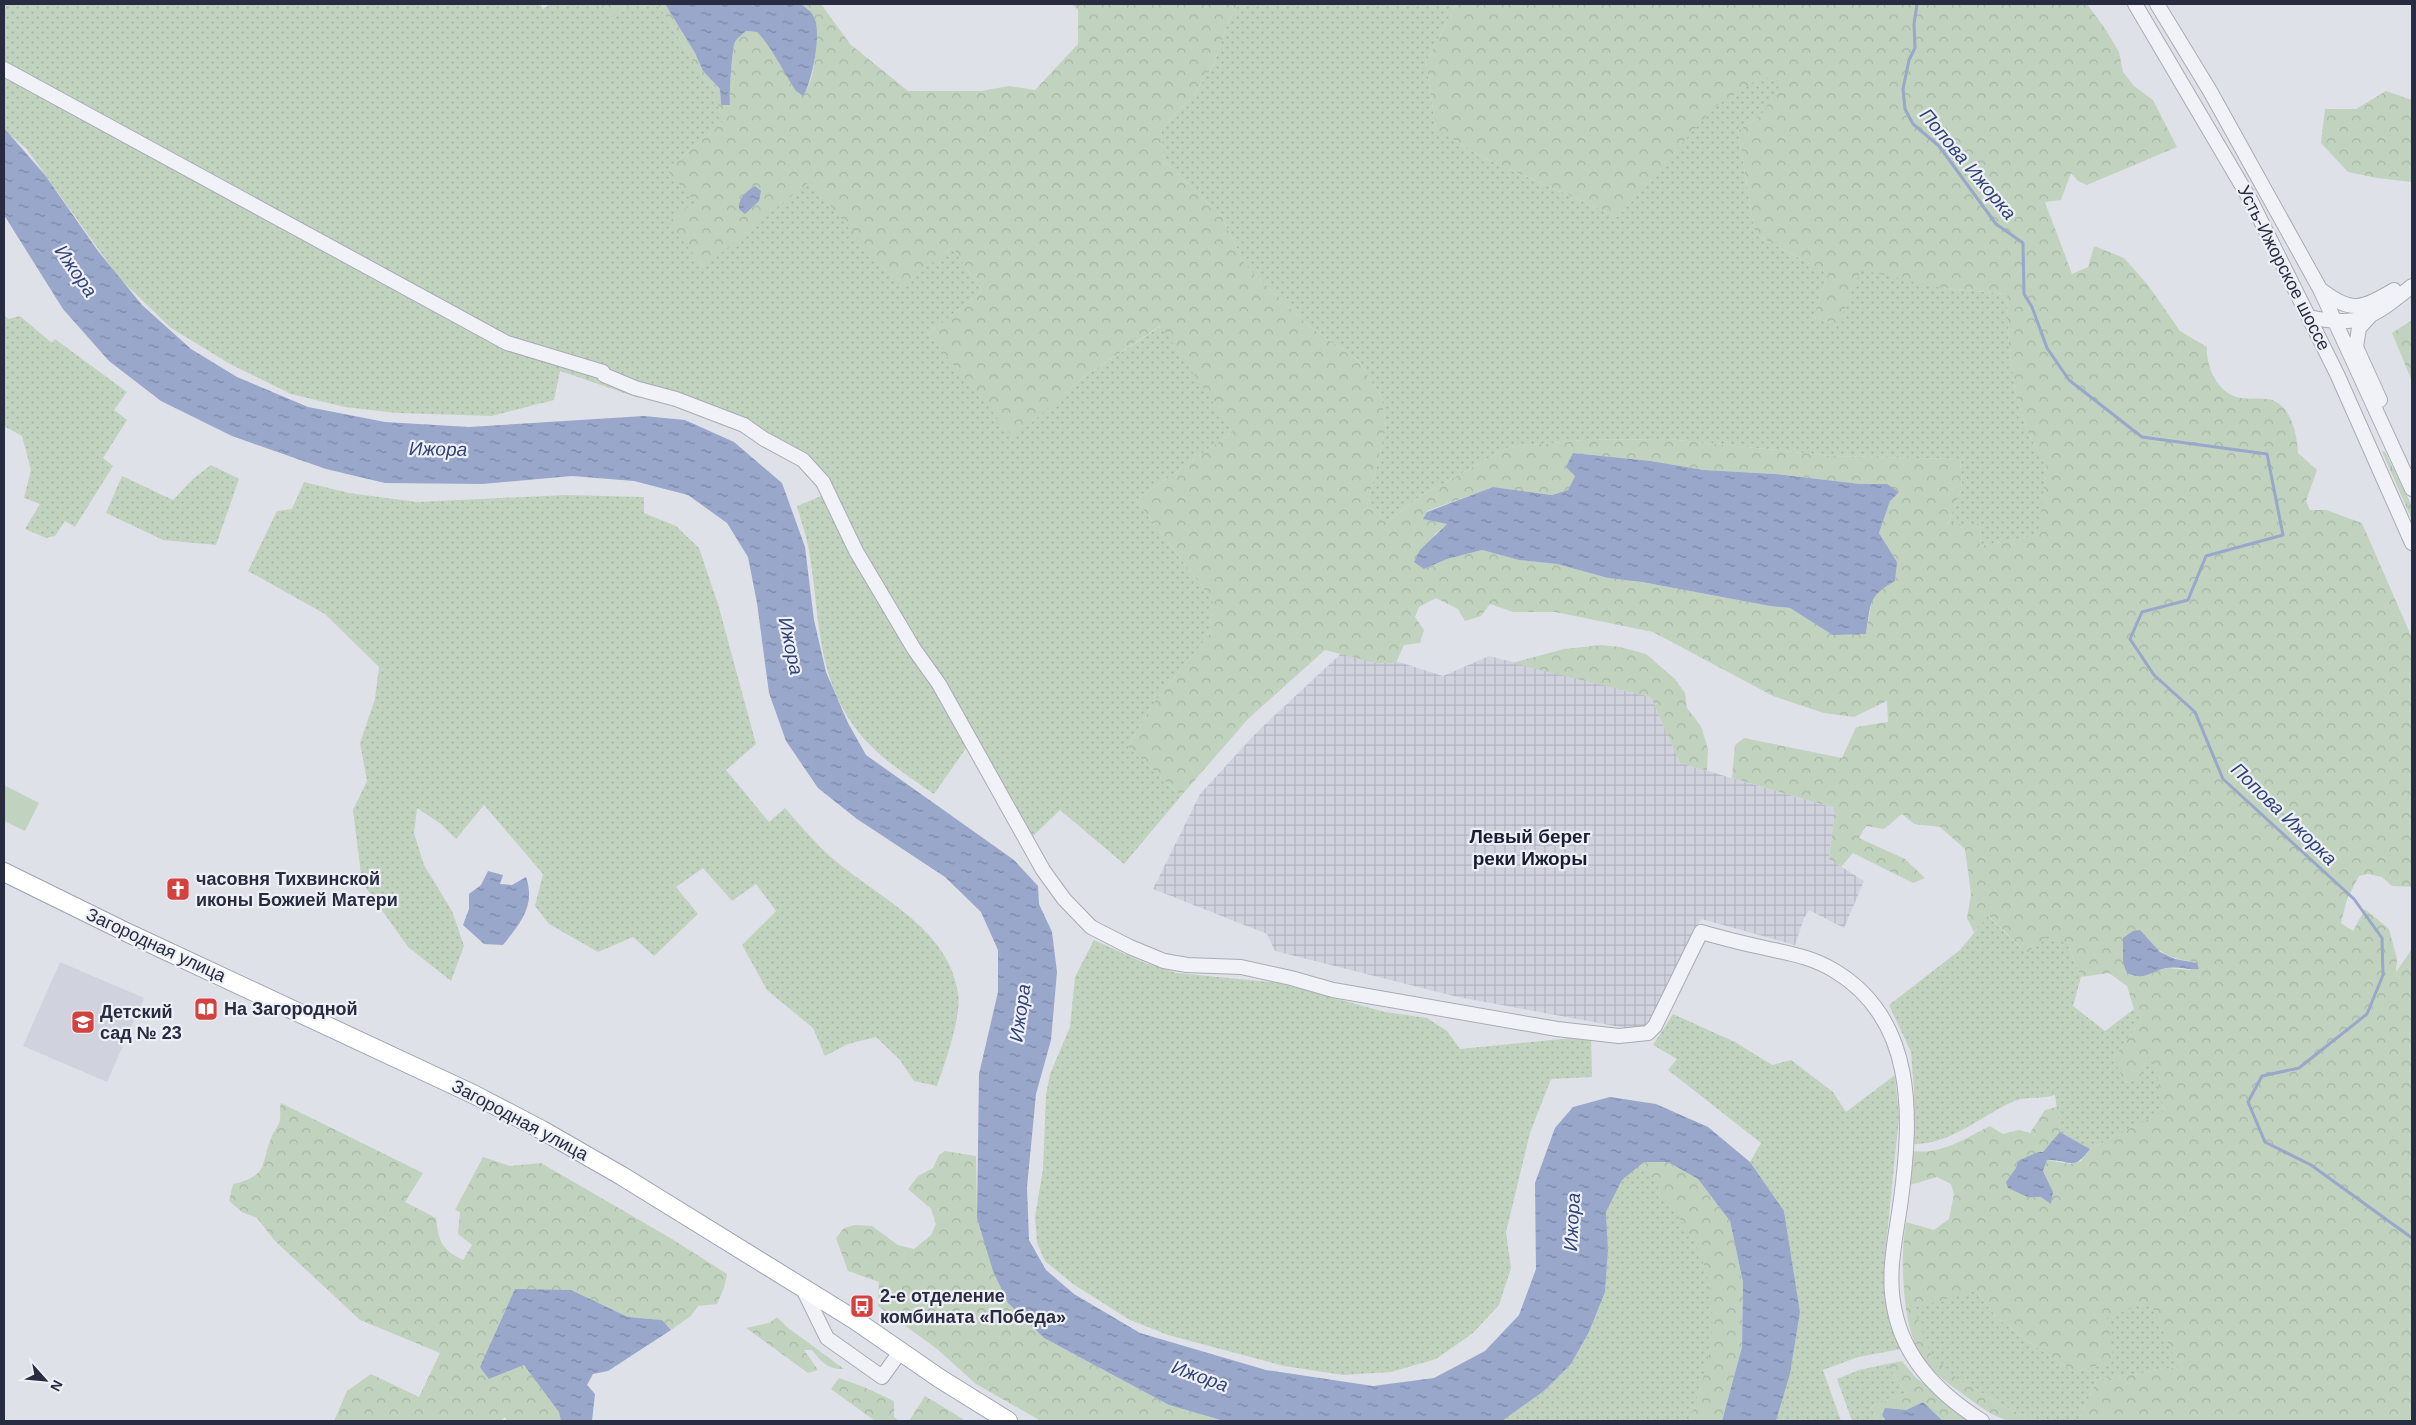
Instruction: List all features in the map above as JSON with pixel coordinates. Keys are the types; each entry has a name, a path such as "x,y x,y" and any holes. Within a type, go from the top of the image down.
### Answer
{"main road":[{"name":"Загородная улица","path":"4,872 126,932 475,1095 590,1157 855,1320 900,1352 1008,1421"}],"street":[{"name":"Усть-Ижорское шоссе","path":"2136,4 2250,200 2310,317 2412,543"},
{"name":"Усть-Ижорское шоссе","path":"2158,4 2219,107 2320,289 2412,490"},
{"path":"4,70 508,343 602,372 604,375 635,388 676,399 744,425 764,439 803,460 823,482 856,551 914,649 939,684 1043,870 1079,917 1091,927 1109,937 1164,961 1187,965 1241,967 1333,990 1557,1029 1619,1036 1648,1033 1655,1026 1701,932 1807,957 1849,980 1865,993 1876,1006 1897,1053 1905,1083 1907,1145 1891,1263 1894,1312 1905,1342 1922,1369 1956,1403 1982,1421"},
{"path":"2320,289 2341,304 2359,308 2412,281"},
{"path":"2310,317 2344,323 2370,316 2412,286"},
{"name":"Усть-Ижорское шоссе","path":"2370,316 2359,328 2356,346 2384,408 2380,422"},
{"path":"803,1289 827,1338 882,1377 900,1352"}],"shaded area":[{"path":"1349,646 1443,676 1489,656 1651,697 1680,763 1835,808 1829,859 1864,881 1844,928 1809,910 1804,918 1795,945 1701,919 1654,1023 1642,1031 1458,997 1275,951 1267,934 1153,889 1200,794 1257,732"},
{"name":"Детский сад № 23","path":"60,962 144,998 107,1082 23,1046"}],"green space":[{"path":"4,4 540,4 543,9 550,4 598,4 612,19 631,4 658,4 700,73 717,91 717,104 724,121 667,170 695,202 668,222 704,267 810,181 875,260 902,287 952,247 982,291 928,334 1014,438 1085,376 1161,326 1233,432 1136,500 1213,601 1209,635 1154,702 1128,747 1181,796 1124,864 1060,810 1033,836 969,744 934,794 899,770 875,750 851,721 838,699 829,676 823,652 809,550 797,506 826,494 801,453 694,404 636,397 560,371 554,400 492,416 397,413 345,407 291,394 230,364 171,328 119,278 26,148 4,130 4,66 6,62 4,61"},
{"path":"598,4 631,4 612,19"},
{"path":"658,4 665,4 695,53 703,71 720,89 721,105 730,105 734,46 736,41 746,31 757,32 797,91 803,95 812,76 815,54 809,9 800,4 821,4 850,44 908,91 981,91 1009,86 1035,90 1078,44 1078,10 1072,4 1239,4 1228,22 1213,66 1193,96 1161,129 1164,161 1221,215 1246,266 1310,327 1358,360 1382,398 1386,428 1367,506 1388,522 1420,496 1509,447 1583,440 1668,439 1833,456 1960,459 1962,488 1948,524 1981,524 1980,546 2037,535 2046,466 2028,433 2015,390 2009,347 2007,294 1943,288 1838,325 1813,317 1828,274 1755,234 1738,131 1761,115 1714,108 1618,217 1484,158 1436,129 1426,62 1456,4 2087,4 2119,52 2123,72 2134,86 2153,100 2177,147 2087,185 2078,181 2071,173 2061,200 2045,202 2072,274 2088,267 2094,246 2124,258 2148,285 2180,331 2207,347 2208,363 2211,371 2214,378 2225,391 2240,398 2274,401 2283,407 2291,419 2297,440 2298,453 2317,470 2306,501 2310,510 2326,510 2362,523 2412,638 2412,887 2392,886 2382,877 2368,874 2359,876 2347,899 2341,923 2353,931 2365,909 2389,929 2397,959 2396,972 2412,949 2412,1421 2078,1421 2097,1380 2177,1367 2114,1361 2074,1372 2030,1343 1997,1318 1976,1291 1957,1379 2010,1409 2037,1421 2013,1422 1993,1414 1946,1382 1922,1357 1913,1337 1906,1305 1903,1251 1906,1222 1934,1230 1949,1219 1954,1194 1951,1184 1937,1177 1910,1185 1913,1151 1923,1152 1943,1148 1990,1126 2003,1134 2019,1130 2030,1133 2045,1110 2057,1107 2060,1132 2047,1149 2016,1168 2006,1182 2023,1194 2033,1197 2053,1192 2043,1171 2047,1160 2070,1164 2081,1161 2090,1149 2164,1110 2149,1057 2139,1080 2124,1082 2113,1058 2142,1019 2134,1009 2127,986 2109,973 2081,977 2068,945 2026,953 1989,916 1974,932 1967,918 1971,894 1965,849 1940,827 1914,824 1902,814 1884,829 1866,826 1859,838 1905,859 1925,878 1913,883 1853,853 1841,867 1829,859 1835,808 1732,778 1735,745 1744,738 1842,758 1856,727 1888,722 1887,701 1854,717 1824,713 1773,696 1653,632 1555,612 1513,612 1490,604 1481,616 1465,621 1458,609 1436,598 1419,607 1415,617 1424,630 1420,643 1404,645 1396,663 1375,663 1325,650 1248,719 1181,796 1128,747 1154,702 1209,635 1213,601 1136,500 1233,432 1160,326 1085,376 1014,439 928,334 982,291 952,247 902,288 875,260 704,267 667,222 667,170 724,121 717,104 717,91 700,73","holes":["1574,453 1651,461 1704,470 1775,474 1860,484 1887,484 1890,501 1879,533 1897,562 1872,600 1866,634 1833,634 1790,608 1642,582 1608,578 1557,564 1519,560 1482,550 1447,559 1424,569 1435,534 1447,524 1424,519 1427,511 1493,487 1552,495 1568,490 1575,476","2152,944 2168,955 2197,963 2190,970 2167,968 2160,970"]},
{"path":"1239,4 1456,4 1426,62 1436,129 1484,158 1618,217 1713,108 1763,76 1780,85 1761,115 1738,131 1755,234 1828,274 1813,317 1838,325 1861,270 1943,288 2007,294 2009,347 2015,390 2028,433 2046,466 2038,535 1980,546 1981,524 1948,524 1962,488 1960,459 1833,456 1668,439 1583,440 1509,447 1420,496 1388,522 1367,506 1386,428 1382,398 1358,360 1310,327 1246,266 1221,215 1164,161 1161,129 1193,96 1213,66 1228,22"},
{"path":"2386,91 2412,100 2412,182 2348,172 2321,143 2325,109 2356,109"},
{"path":"4,315 8,319 20,316 52,343 55,339 127,392 114,410 127,420 103,458 113,466 75,527 65,521 55,536 46,538 25,529 40,504 24,498 31,470 22,436 4,426"},
{"path":"2412,320 2412,381 2392,333"},
{"path":"2382,451 2385,452 2412,506 2412,520"},
{"path":"211,465 239,479 216,545 163,540 106,513 122,476 173,500 194,478"},
{"path":"304,482 349,493 417,502 565,495 644,497 644,513 676,526 699,548 718,604 756,744 726,770 769,822 785,808 832,858 908,916 926,932 941,950 952,970 958,993 958,1014 952,1040 937,1086 914,1081 900,1060 876,1037 848,1044 825,1056 813,1028 767,990 742,945 776,911 756,884 732,901 703,868 676,887 698,914 654,956 633,937 598,952 549,924 535,906 543,874 484,805 456,839 441,824 417,808 414,833 424,865 452,911 464,946 451,981 408,947 362,882 353,810 367,781 360,743 375,699 379,667 325,614 248,571 277,511 292,509"},
{"path":"1601,645 1620,647 1646,654 1675,679 1685,693 1687,708 1701,726 1708,749 1707,771 1680,763 1651,697 1512,663 1564,649"},
{"path":"4,785 39,803 25,831 4,821"},
{"path":"1988,916 2026,953 2049,935 2068,945 2081,977 2073,1006 2105,1031 2134,1009 2142,1019 2113,1058 2125,1082 2139,1079 2149,1056 2156,1070 2164,1111 2090,1149 2060,1132 2055,1095 2027,1098 2010,1103 1938,1141 1911,1144 1914,1090 1911,1052 1889,1005 1960,950"},
{"path":"1094,940 1145,963 1177,973 1279,983 1385,1012 1427,1018 1447,1031 1460,1049 1591,1036 1592,1077 1551,1079 1530,1133 1506,1232 1511,1268 1499,1305 1473,1333 1436,1359 1391,1372 1343,1375 1284,1366 1168,1335 1130,1320 1073,1284 1045,1261 1037,1243 1035,1217 1043,1169 1046,1095 1050,1074 1070,1027 1075,977"},
{"path":"1673,1014 1735,1042 1772,1065 1791,1060 1833,1092 1846,1112 1895,1075 1899,1117 1884,1264 1886,1295 1901,1349 1858,1357 1823,1370 1841,1421 1776,1421 1790,1374 1800,1312 1784,1211 1750,1162 1761,1143 1668,1070 1677,1059 1653,1045"},
{"path":"281,1103 423,1173 405,1202 436,1218 442,1244 450,1252 463,1260 472,1245 458,1234 460,1212 455,1210 483,1157 510,1166 541,1163 672,1239 727,1274 724,1288 717,1304 698,1306 691,1316 671,1330 662,1320 628,1317 571,1290 489,1379 524,1365 560,1412 561,1421 507,1421 505,1417 501,1421 334,1421 347,1391 371,1374 419,1397 440,1353 360,1320 274,1240 257,1218 242,1212 229,1201 233,1184 253,1177 262,1168 272,1136 280,1121"},
{"path":"945,1151 976,1156 977,1218 1008,1303 1044,1338 1169,1405 1224,1421 1041,1421 976,1384 937,1349 878,1306 879,1282 848,1271 836,1238 844,1228 855,1225 872,1226 898,1245 914,1249 931,1235 936,1224 931,1209 908,1189 918,1176 933,1168 939,1155"},
{"path":"1644,1161 1654,1181 1691,1236 1703,1261 1710,1288 1711,1343 1690,1421 1502,1421 1544,1391 1571,1364 1589,1332 1605,1292 1608,1250 1606,1212 1622,1180"},
{"path":"1644,1162 1668,1162 1698,1179 1730,1221 1743,1282 1742,1347 1722,1421 1690,1421 1698,1388 1651,1177"},
{"path":"1976,1291 1997,1318 2030,1343 2074,1372 2114,1361 2107,1318 2150,1301 2178,1367 2097,1380 2078,1421 2037,1421 2010,1409 1957,1379 1930,1353 1914,1308"},
{"path":"777,1317 787,1327 844,1369 829,1367 812,1350 804,1350 818,1370 808,1373 746,1328 769,1323"},
{"path":"1902,1361 1916,1378 1977,1421 1943,1421 1923,1402 1906,1410 1882,1415 1886,1421 1877,1421 1871,1407 1906,1393 1887,1364"},
{"path":"1887,1364 1906,1393 1871,1407 1877,1421 1852,1421 1837,1379 1859,1370"},
{"path":"839,1378 894,1401 894,1417 899,1421 875,1421 831,1389"},
{"path":"925,1396 963,1419 966,1421 909,1421"}],"water":[{"path":"665,4 800,4 805,7 814,17 817,36 810,81 803,96 796,91 757,32 746,31 736,41 734,46 730,105 721,105 720,89 703,71 695,53"},
{"name":"Ижора","path":"4,128 45,175 98,251 142,305 191,349 237,377 308,407 385,422 469,427 644,416 685,420 734,442 782,483 805,547 814,620 826,672 848,723 866,755 1014,860 1038,886 1039,904 1052,932 1057,972 1051,1040 1036,1094 1027,1187 1029,1240 1046,1270 1074,1294 1140,1333 1266,1370 1373,1386 1434,1378 1485,1351 1519,1315 1536,1269 1535,1183 1555,1128 1573,1107 1610,1097 1656,1104 1708,1127 1750,1162 1784,1211 1800,1312 1790,1374 1776,1421 1722,1421 1742,1347 1743,1282 1730,1221 1698,1179 1668,1162 1644,1162 1622,1180 1606,1212 1608,1250 1605,1292 1589,1332 1571,1364 1544,1391 1502,1421 1224,1421 1169,1405 1044,1338 1008,1303 993,1271 977,1218 979,1074 998,992 998,950 981,912 945,877 857,819 818,788 786,741 769,693 757,603 748,557 727,523 688,495 634,481 572,476 482,484 385,483 326,469 232,436 161,401 109,361 63,309 4,215"},
{"path":"755,186 761,191 759,201 745,214 739,209 741,199"},
{"path":"1573,453 1651,461 1704,470 1775,474 1860,484 1887,484 1899,492 1890,501 1879,533 1897,562 1895,581 1879,592 1872,602 1866,634 1833,635 1790,608 1642,582 1608,578 1557,564 1519,560 1482,550 1447,559 1424,569 1414,562 1420,550 1447,524 1423,519 1427,512 1493,487 1552,495 1568,490 1575,476 1566,467"},
{"path":"488,871 503,875 500,884 512,885 526,877 529,887 528,905 525,914 503,945 484,944 463,925 469,909 469,894 481,885"},
{"path":"2140,930 2160,952 2175,959 2197,963 2199,969 2166,968 2143,976 2127,973 2123,963 2123,938 2133,931"},
{"path":"2060,1132 2090,1149 2075,1163 2047,1160 2043,1171 2053,1192 2051,1204 2041,1197 2028,1197 2008,1188 2006,1182 2016,1168 2018,1161 2038,1152 2043,1152"},
{"path":"515,1289 571,1290 628,1317 662,1320 671,1330 608,1371 593,1374 587,1385 595,1394 592,1421 561,1421 559,1412 524,1365 489,1379 480,1367"},
{"path":"1923,1402 1943,1421 1886,1421 1882,1415 1885,1408 1906,1410"}],"waterway":[{"name":"Попова Ижорка","path":"1917,4 1914,24 1915,48 1909,60 1903,89 1905,109 1913,124 1939,146 1996,224 2023,243 2024,294 2032,307 2047,348 2069,380 2142,437 2267,454 2283,535 2206,556 2188,600 2142,612 2130,639 2154,675 2195,712 2223,779 2354,899 2382,938 2383,975 2367,1014 2299,1068 2262,1076 2248,1102 2265,1142 2311,1165 2412,1238"}],"place":[{"name":"часовня Тихвинской иконы Божией Матери","path":"178,889"},
{"name":"На Загородной","path":"206,1009"},
{"name":"Детский сад № 23","path":"83,1022"},
{"name":"2-е отделение комбината «Победа»","path":"862,1306"}],"district":[{"name":"Левый берег реки Ижоры","path":"1530,847"}]}
